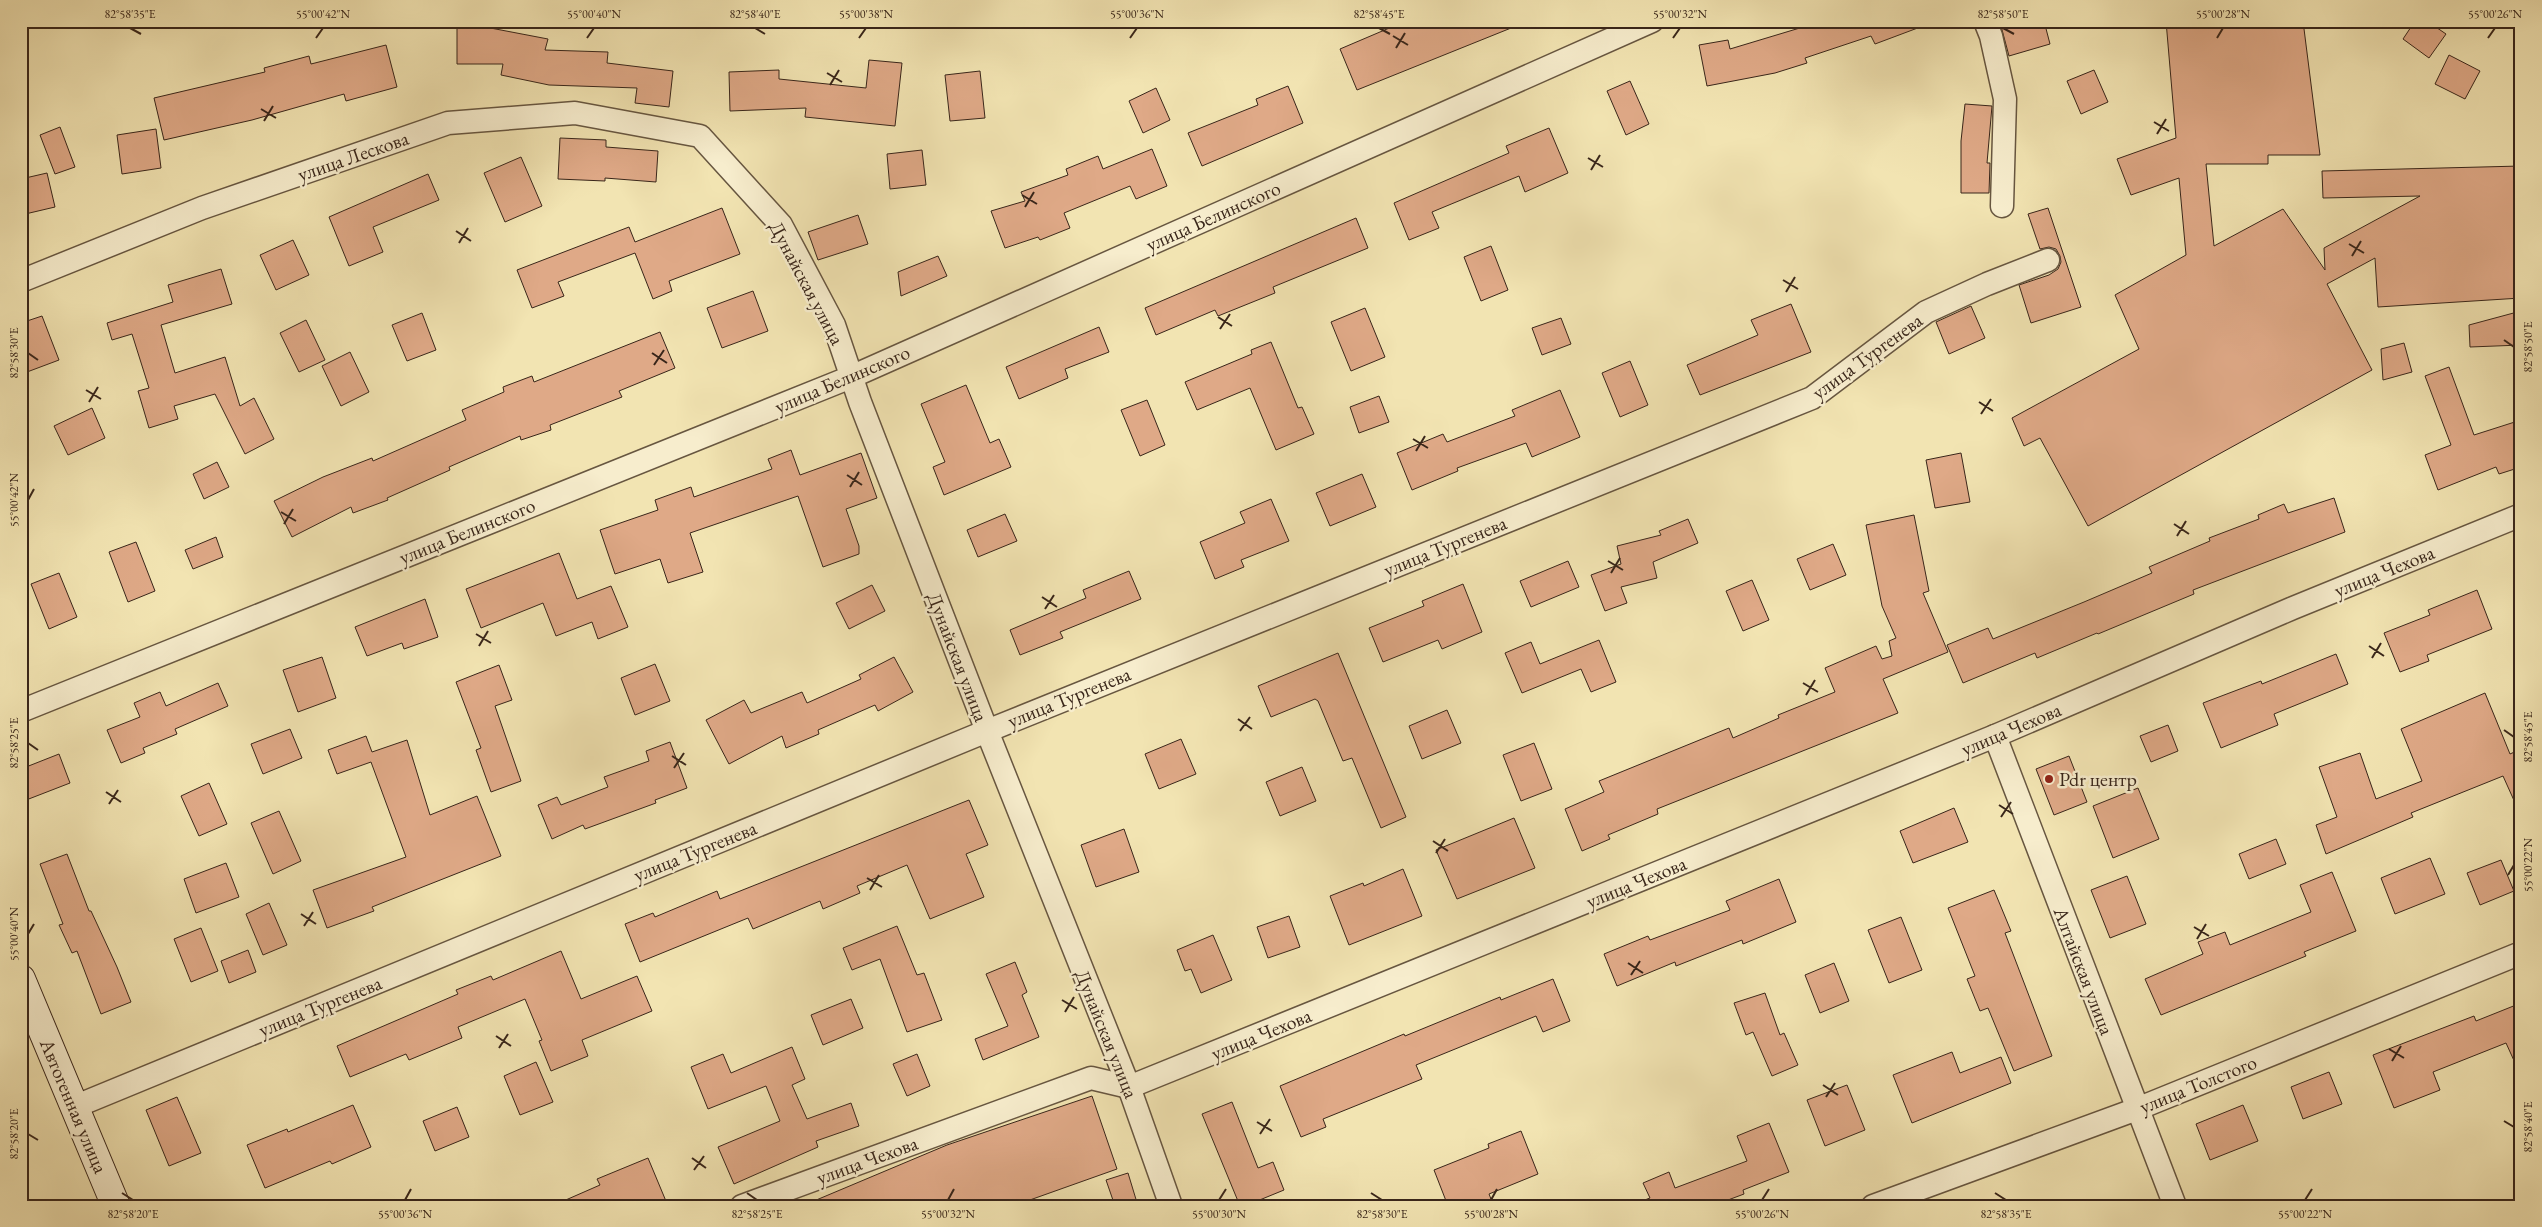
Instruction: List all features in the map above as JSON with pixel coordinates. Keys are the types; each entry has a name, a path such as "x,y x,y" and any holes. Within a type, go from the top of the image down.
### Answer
{"street":[{"name":"улица Белинского","path":"21,711 852,377 1651,21"},
{"path":"1984,21 1991,36 2005,99 2002,206"},
{"name":"улица Лескова","path":"21,281 202,208 448,123 575,113 700,136"},
{"name":"Дунайская улица","path":"700,136 781,225 834,325 986,731 1129,1087 1171,1206"},
{"name":"улица Тургенева","path":"74,1107 986,731 1812,398 1926,312 1987,284 2048,260"},
{"name":"улица Чехова","path":"742,1206 1091,1078 1129,1087 1995,736 2293,608 2521,515"},
{"name":"Алтайская улица","path":"1995,736 2136,1109 2175,1206"},
{"name":"улица Толстого","path":"1872,1206 2136,1109 2521,953"},
{"name":"Автогенная улица","path":"21,979 116,1206"}],"building":[{"path":"1392,21 1526,22 1357,90 1340,49 1394,26"},
{"path":"1823,21 1931,23 1875,44 1871,36 1805,58 1807,63 1775,73 1707,86 1699,45 1728,40 1730,49"},
{"path":"2017,21 2044,21 2050,44 2009,56 2001,26"},
{"path":"2166,21 2303,21 2320,155 2268,155 2268,164 2206,164 2214,246 2283,209 2325,270 2324,248 2420,196 2323,198 2322,171 2521,166 2521,298 2378,307 2375,258 2327,284 2372,370 2088,526 2040,438 2024,446 2012,418 2139,349 2115,295 2186,255 2179,178 2131,195 2117,159 2176,138"},
{"path":"2415,21 2427,21 2446,34 2429,58 2403,39"},
{"path":"457,24 480,24 480,26 548,39 545,50 608,52 607,63 673,71 669,107 635,103 637,88 549,85 501,75 503,64 457,64"},
{"path":"386,45 397,87 346,101 344,94 252,120 164,140 154,98 265,72 264,68 309,56 311,64"},
{"path":"2449,55 2480,71 2465,99 2435,84"},
{"path":"869,60 902,63 895,126 805,117 806,108 730,111 729,72 779,70 779,79 866,88"},
{"path":"2094,70 2108,102 2081,114 2067,81"},
{"path":"980,71 985,118 950,121 945,75"},
{"path":"1630,81 1649,124 1626,135 1607,91"},
{"path":"1288,86 1303,123 1202,166 1188,133 1258,105 1256,99"},
{"path":"1156,88 1170,120 1143,133 1129,101"},
{"path":"1965,104 1992,106 1987,163 1990,163 1989,193 1961,193 1961,141"},
{"path":"60,127 75,167 55,174 40,135"},
{"path":"1549,128 1568,173 1525,192 1519,176 1432,212 1439,228 1409,240 1394,203 1509,153 1506,146"},
{"path":"156,129 161,168 122,174 117,135"},
{"path":"560,138 606,140 606,147 658,151 656,182 605,178 605,181 558,179"},
{"path":"1152,149 1167,186 1136,199 1130,186 1064,213 1070,228 1040,240 1038,237 1005,248 991,211 1025,201 1021,192 1068,175 1066,169 1098,156 1103,169"},
{"path":"922,150 926,185 890,189 887,154"},
{"path":"521,157 542,206 505,222 484,173"},
{"path":"47,173 55,207 21,215 21,179"},
{"path":"428,174 439,200 373,227 383,252 349,266 329,217"},
{"path":"722,208 740,254 669,281 672,291 653,299 635,253 558,282 564,296 532,308 517,270 629,227 635,242"},
{"path":"2048,208 2081,307 2031,323 2019,285 2049,275 2058,269 2061,262 2056,249 2049,247 2040,249 2028,214"},
{"path":"858,215 868,244 818,260 808,232"},
{"path":"1356,218 1368,248 1273,287 1275,293 1218,316 1215,310 1156,335 1145,308"},
{"path":"293,240 309,275 276,290 260,255"},
{"path":"1491,246 1508,290 1481,301 1464,257"},
{"path":"938,256 947,276 901,296 898,272"},
{"path":"221,269 232,304 161,325 175,373 225,357 240,406 254,398 274,439 245,454 215,394 174,406 178,419 149,428 138,391 149,388 132,334 112,340 107,323 173,302 168,285"},
{"path":"753,291 768,331 722,348 707,308"},
{"path":"1791,304 1811,352 1700,395 1687,365 1758,335 1751,320"},
{"path":"1971,306 1985,338 1949,354 1936,322"},
{"path":"1365,308 1385,357 1351,371 1331,322"},
{"path":"2521,311 2521,345 2470,347 2469,325"},
{"path":"422,313 436,350 407,361 392,325"},
{"path":"42,316 59,360 27,372 21,358 21,323"},
{"path":"1561,318 1571,344 1542,355 1532,328"},
{"path":"306,320 325,360 299,372 280,333"},
{"path":"1099,327 1109,352 1065,369 1068,378 1019,399 1006,367"},
{"path":"660,332 675,368 619,391 622,397 550,425 551,430 521,440 520,436 449,467 450,470 387,498 388,500 353,513 351,507 292,537 274,501 323,477 372,458 373,461 466,420 462,410 504,392 503,387 532,376 534,382"},
{"path":"1271,342 1298,408 1302,407 1314,434 1276,450 1250,388 1197,410 1185,382 1252,354 1251,350"},
{"path":"2404,343 2412,372 2383,380 2381,349"},
{"path":"350,352 369,392 341,406 322,366"},
{"path":"1630,361 1648,405 1620,417 1602,373"},
{"path":"2449,367 2474,435 2521,420 2521,467 2499,474 2496,467 2438,490 2425,455 2451,445 2425,376"},
{"path":"966,385 990,443 999,439 1011,467 944,495 933,467 945,462 921,404"},
{"path":"1560,390 1580,437 1532,457 1526,443 1457,468 1458,471 1412,490 1397,453 1443,434 1447,442 1515,416 1512,410"},
{"path":"1379,396 1389,422 1359,433 1350,407"},
{"path":"1147,400 1165,445 1140,456 1121,410"},
{"path":"92,408 105,438 68,455 54,426"},
{"path":"791,450 800,475 861,453 877,498 846,509 859,546 859,554 823,567 798,496 690,533 703,572 668,583 660,559 615,574 600,530 658,510 655,500 691,487 694,497 772,469 768,459"},
{"path":"1961,453 1970,502 1935,508 1926,460"},
{"path":"217,462 229,487 204,499 193,474"},
{"path":"1362,474 1376,507 1330,526 1316,493"},
{"path":"2334,498 2345,532 2193,590 2194,594 2098,634 2037,658 2035,653 1963,683 1947,645 1988,628 1993,639 2084,602 2152,573 2149,567 2210,541 2209,538 2259,519 2258,515 2284,504 2288,513"},
{"path":"1271,499 1289,541 1241,560 1244,567 1215,579 1200,542 1245,523 1240,512"},
{"path":"1005,514 1017,541 978,557 967,530"},
{"path":"1914,515 1929,591 1923,593 1948,652 1883,679 1898,713 1657,809 1658,814 1608,835 1610,839 1582,851 1565,809 1604,792 1599,781 1729,728 1733,738 1779,718 1778,715 1835,692 1825,668 1876,646 1882,659 1892,656 1889,641 1896,638 1882,606 1866,525"},
{"path":"1688,519 1698,543 1653,562 1657,578 1621,587 1627,603 1605,611 1591,575 1621,564 1617,546 1661,535 1659,531"},
{"path":"216,537 223,557 193,569 185,550"},
{"path":"136,542 155,591 128,602 109,552"},
{"path":"1833,544 1846,575 1810,590 1797,559"},
{"path":"559,553 577,599 611,586 628,627 598,639 592,622 556,636 543,603 481,628 466,589"},
{"path":"1568,561 1579,587 1531,607 1520,581"},
{"path":"1129,571 1141,599 1060,632 1063,638 1020,655 1010,630 1086,598 1083,590"},
{"path":"59,573 77,617 49,629 31,584"},
{"path":"1752,580 1769,620 1743,631 1726,591"},
{"path":"1463,584 1482,632 1442,649 1438,640 1383,662 1369,628 1424,606 1422,601"},
{"path":"872,585 885,611 849,629 836,603"},
{"path":"2477,590 2492,629 2427,655 2429,661 2400,672 2384,633 2430,615 2428,610"},
{"path":"425,599 438,637 404,649 402,643 367,656 355,627"},
{"path":"1599,640 1616,682 1591,692 1581,669 1522,693 1505,653 1531,642 1540,664"},
{"path":"1338,653 1406,817 1381,828 1352,758 1343,761 1318,701 1315,699 1271,717 1258,686"},
{"path":"2336,654 2348,684 2274,714 2278,725 2221,748 2203,703 2261,681 2262,684"},
{"path":"322,657 336,698 298,712 283,670"},
{"path":"894,657 913,692 878,711 875,705 818,730 819,734 786,748 782,736 729,764 706,720 744,700 751,713 802,692 807,703 861,679 859,675"},
{"path":"655,664 670,701 635,715 621,678"},
{"path":"499,665 512,700 495,706 521,781 491,792 476,750 481,748 456,682"},
{"path":"218,683 228,706 175,729 177,734 143,748 145,753 121,763 107,730 140,717 134,703 160,692 166,706"},
{"path":"2485,693 2510,754 2521,749 2521,816 2503,776 2411,813 2413,817 2326,854 2316,825 2337,817 2319,767 2360,753 2376,799 2422,781 2401,729"},
{"path":"1447,710 1461,743 1422,759 1409,726"},
{"path":"2168,725 2178,751 2151,762 2140,736"},
{"path":"290,729 302,758 263,774 251,744"},
{"path":"366,736 372,752 407,740 430,815 477,796 501,856 372,907 374,911 327,928 313,890 406,857 371,762 337,774 328,750"},
{"path":"1181,739 1196,774 1159,789 1145,754"},
{"path":"670,742 687,788 655,800 656,803 585,829 583,825 552,839 538,805 557,797 561,805 608,787 604,777 649,761 646,751"},
{"path":"1534,743 1552,789 1521,801 1503,755"},
{"path":"59,754 70,783 21,802 21,769"},
{"path":"2069,756 2087,802 2054,815 2036,769"},
{"path":"1302,767 1316,801 1280,816 1266,782"},
{"path":"209,783 227,824 199,836 181,796"},
{"path":"2138,788 2159,839 2113,858 2093,806"},
{"path":"969,800 988,845 966,854 984,897 930,919 907,865 857,886 860,893 823,909 820,901 753,929 748,918 640,962 625,924 653,913 655,917 717,891 720,899"},
{"path":"1954,808 1968,842 1913,863 1900,831"},
{"path":"279,811 301,861 273,874 251,823"},
{"path":"1514,818 1535,868 1457,899 1436,850"},
{"path":"1124,829 1139,872 1096,887 1081,845"},
{"path":"2276,839 2286,864 2249,879 2239,854"},
{"path":"67,854 89,911 91,911 117,967 131,1002 101,1014 77,951 72,953 59,925 63,924 40,864"},
{"path":"2430,858 2445,894 2395,914 2381,878"},
{"path":"2501,860 2514,891 2480,905 2467,873"},
{"path":"226,863 239,897 196,913 184,879"},
{"path":"1403,869 1422,916 1349,945 1330,896 1363,883 1364,886"},
{"path":"2332,872 2356,931 2304,952 2306,956 2161,1015 2145,979 2203,954 2198,942 2225,932 2230,945 2311,912 2300,885"},
{"path":"2127,876 2146,924 2110,938 2091,890"},
{"path":"1779,879 1796,922 1743,944 1742,940 1676,966 1675,962 1617,986 1604,954 1648,936 1650,940 1730,910 1726,901"},
{"path":"1994,890 2011,931 2005,933 2052,1056 2014,1071 1988,1008 1980,1011 1967,979 1975,976 1948,908"},
{"path":"269,903 287,945 263,955 246,914"},
{"path":"1289,916 1300,947 1268,958 1257,927"},
{"path":"1901,917 1922,970 1889,983 1868,930"},
{"path":"897,926 917,975 924,973 942,1020 907,1032 880,959 852,970 843,948"},
{"path":"201,928 218,971 191,982 174,939"},
{"path":"1213,935 1232,980 1201,993 1191,969 1185,971 1177,950"},
{"path":"248,950 256,972 229,983 221,961"},
{"path":"561,951 581,999 637,976 652,1011 582,1040 588,1056 551,1071 539,1041 542,1040 525,999 458,1027 462,1038 409,1060 406,1054 350,1077 337,1046 458,994 456,990 491,976 493,980"},
{"path":"1015,962 1027,992 1022,995 1039,1037 983,1060 975,1039 1008,1026 986,974"},
{"path":"1834,963 1849,1001 1820,1013 1805,975"},
{"path":"1553,979 1570,1021 1543,1032 1536,1016 1416,1065 1422,1079 1323,1119 1326,1127 1301,1137 1280,1086 1404,1034 1405,1036 1500,997 1501,1000"},
{"path":"1765,993 1780,1035 1784,1033 1798,1065 1772,1076 1753,1032 1746,1035 1734,1003"},
{"path":"851,999 863,1028 823,1045 811,1015"},
{"path":"2521,1003 2521,1076 2506,1043 2433,1072 2440,1090 2394,1108 2373,1055 2474,1016 2476,1021"},
{"path":"792,1047 805,1079 792,1085 807,1119 851,1103 859,1126 816,1141 818,1147 734,1184 718,1147 780,1121 766,1086 708,1109 691,1067 723,1054 731,1073"},
{"path":"1952,1052 1960,1073 2001,1057 2011,1083 1912,1123 1893,1075"},
{"path":"917,1054 930,1086 907,1096 893,1064"},
{"path":"536,1062 553,1102 520,1115 504,1076"},
{"path":"2329,1072 2342,1104 2303,1119 2291,1087"},
{"path":"1847,1085 1865,1130 1825,1146 1807,1100"},
{"path":"1092,1096 1117,1169 1013,1206 802,1206 947,1145"},
{"path":"177,1097 201,1153 169,1166 146,1110"},
{"path":"1232,1102 1258,1168 1273,1162 1284,1190 1245,1206 1240,1206 1202,1114"},
{"path":"353,1105 371,1147 332,1164 330,1161 265,1188 247,1145 287,1129 288,1132"},
{"path":"2243,1105 2258,1141 2210,1160 2196,1124"},
{"path":"457,1107 469,1137 435,1151 423,1121"},
{"path":"1769,1123 1789,1172 1743,1190 1744,1194 1712,1206 1634,1206 1634,1204 1650,1198 1643,1183 1669,1172 1675,1188 1747,1161 1737,1136"},
{"path":"1521,1131 1538,1174 1489,1194 1491,1199 1474,1206 1448,1206 1434,1170 1489,1148 1488,1144"},
{"path":"648,1158 668,1206 552,1206 600,1185 597,1179"},
{"path":"1128,1173 1138,1206 1115,1206 1106,1180"}],"place":[{"name":"Pdr центр","path":"2049,779"}]}
